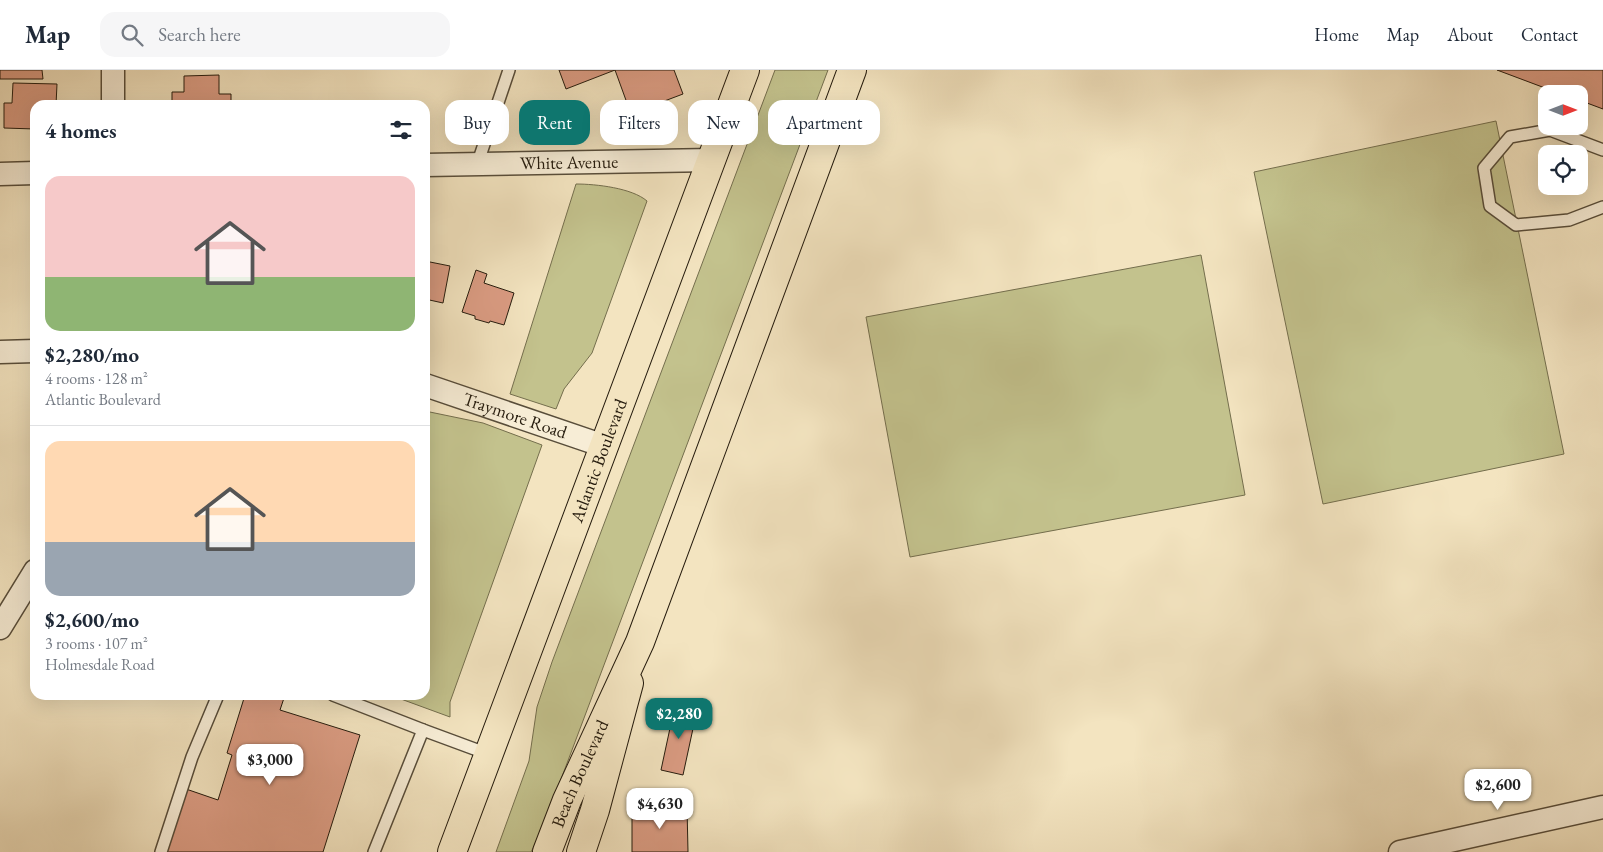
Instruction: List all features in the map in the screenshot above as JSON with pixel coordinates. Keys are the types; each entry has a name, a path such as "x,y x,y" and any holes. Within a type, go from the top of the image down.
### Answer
{"main road":[{"name":"Atlantic Boulevard","path":"456,846 488,754 745,70"},
{"path":"580,852 595,810 640,642 852,70"},
{"name":"Beach Boulevard","path":"547,852 567,800 640,642"}],"street":[{"path":"113,70 113,100"},
{"name":"White Avenue","path":"430,166 712,160"},
{"path":"0,174 30,173"},
{"path":"0,352 30,351"},
{"name":"Traymore Road","path":"430,386 604,446"},
{"path":"0,628 30,580"},
{"path":"1400,852 1603,807"}],"lane":[{"path":"477,164 509,70"},
{"path":"1603,150 1550,130 1510,137 1484,168 1490,206 1516,225 1569,220 1603,207"},
{"path":"161,852 192,757 216,700"},
{"path":"345,700 488,754"},
{"path":"374,852 423,730"}],"shaded area":[{"path":"775,70 828,70 817,100 768,100 768,145 800,145 540,835 531,852 496,852 529,761 537,707 552,662 747,145 758,145 758,115"},
{"path":"1496,121 1564,454 1323,504 1254,172"},
{"path":"576,184 623,190 647,201 592,353 564,389 556,409 510,394"},
{"path":"1201,255 1245,495 910,557 866,317"},
{"path":"430,412 483,423 542,445 450,702 450,717 404,700 430,700"}],"building":[{"path":"0,70 42,70 43,79 0,79"},
{"path":"559,70 615,70 566,89"},
{"path":"615,70 674,70 683,94 667,100 626,100"},
{"path":"1497,70 1603,70 1603,109 1588,103 1588,85 1538,85"},
{"path":"219,75 219,94 231,94 231,100 172,100 172,92 184,92 184,76"},
{"path":"13,83 57,84 56,100 30,100 30,129 4,128 4,103 12,103"},
{"path":"430,262 450,266 443,303 430,300"},
{"path":"476,270 487,274 484,283 514,293 504,325 475,319 475,316 462,312"},
{"path":"243,700 283,700 280,710 360,735 323,852 166,852 186,789 218,800 232,755 227,753"},
{"path":"675,705 697,710 683,775 661,770"},
{"path":"632,807 687,807 688,852 632,852"}]}
